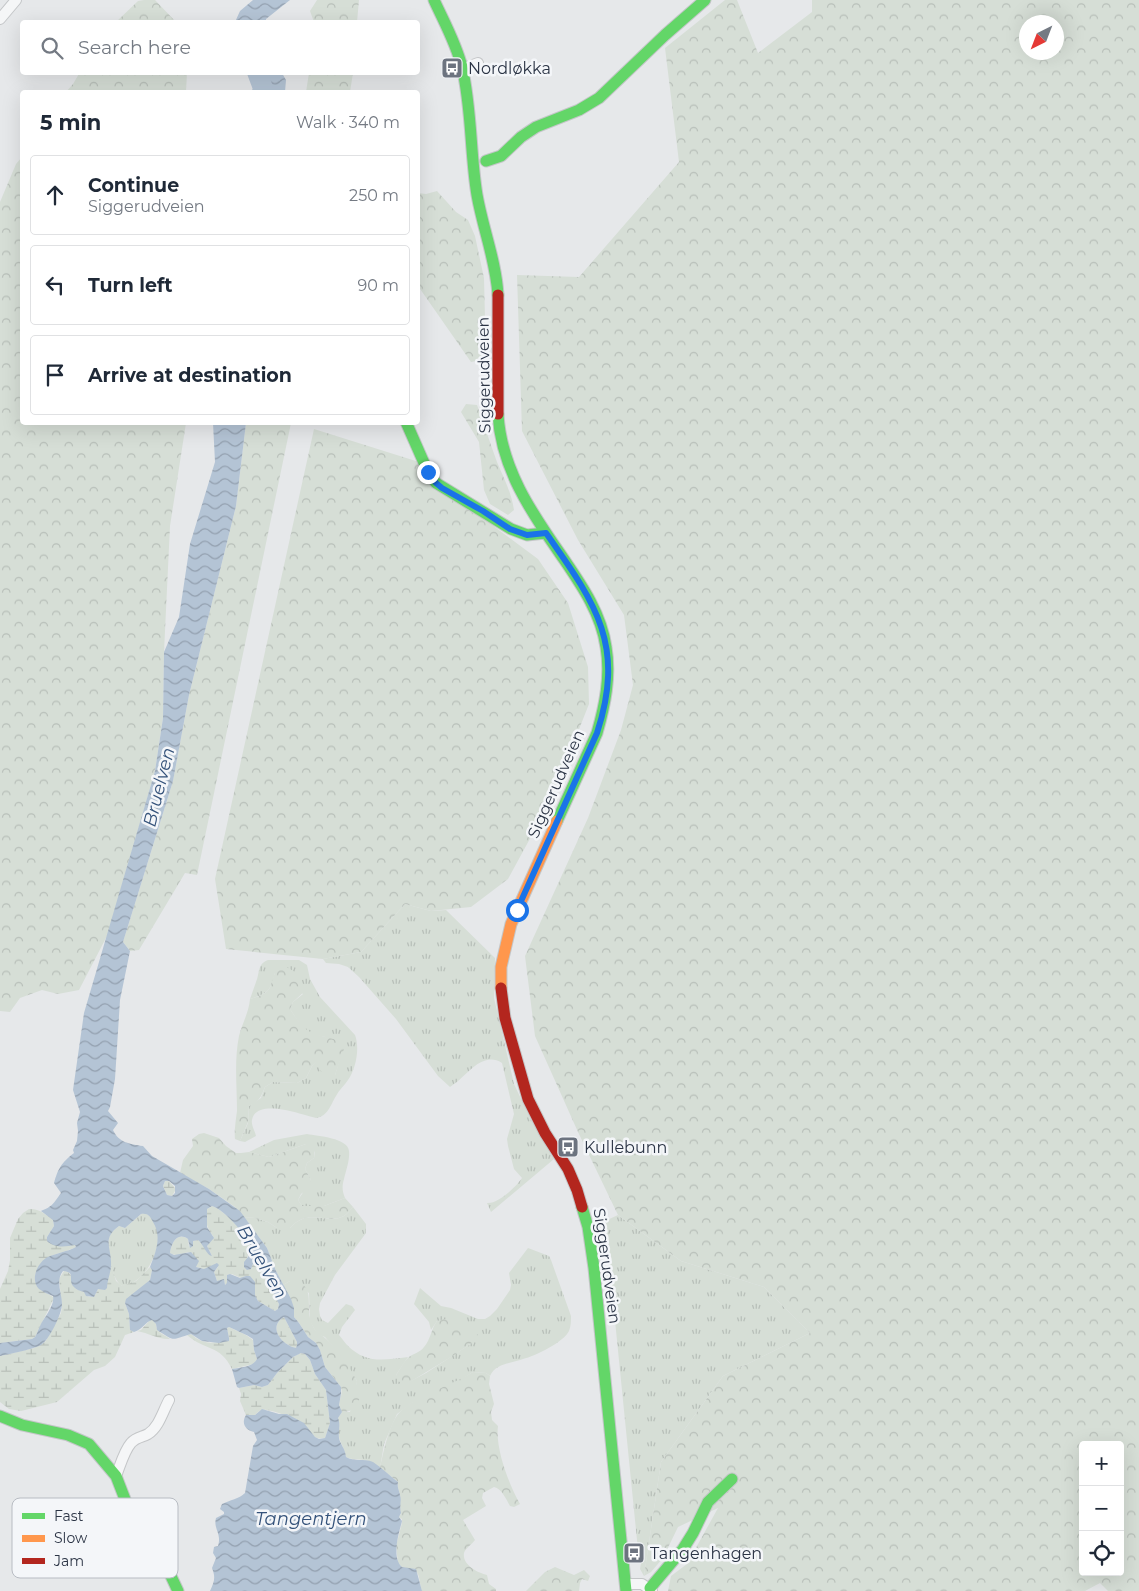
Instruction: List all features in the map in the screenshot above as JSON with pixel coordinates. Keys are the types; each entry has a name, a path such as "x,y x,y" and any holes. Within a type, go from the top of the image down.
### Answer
{"main road":[{"name":"Siggerudveien","path":"434,0 452,40 462,69 469,106 476,190 497,280 500,432 507,460 527,505 587,595 605,638 608,656 608,690 604,711 593,745 511,924 502,958 500,985 505,1018 528,1099 545,1133 574,1182 584,1209 588,1227 594,1268 626,1588"},
{"path":"486,161 501,156 528,131 579,110 599,98 705,0"},
{"path":"407,425 428,472 436,483 510,529 527,535 546,533"},
{"path":"0,1416 22,1425 68,1435 89,1444 116,1476 124,1498"},
{"path":"651,1590 688,1543 708,1502 732,1479"},
{"path":"172,1578 178,1591"}],"street":[{"path":"0,19 16,0"},
{"path":"462,69 478,63"},
{"path":"116,1476 132,1442 154,1429 169,1400"},
{"path":"626,1588 642,1584 651,1590"}],"green space":[{"path":"155,0 174,20 118,20 138,1"},
{"path":"317,0 359,0 357,20 313,20 310,11"},
{"path":"725,0 737,0 758,53 812,12 812,0 1139,0 1139,1591 1108,1591 1100,1583 1085,1591 668,1591 671,1576 687,1564 718,1508 678,1527 663,1558 651,1572 644,1576 661,1462 723,1376 810,1333 764,1287 681,1261 618,1215 535,1036 525,956 588,818 621,730 633,685 624,615 578,540 522,431 517,275 579,277 679,162 665,48"},
{"path":"78,75 187,75 186,90 68,90"},
{"path":"309,75 353,75 350,90 306,90"},
{"path":"20,159 20,425 186,425 170,526 163,718 155,771 108,934 79,990 58,994 42,990 20,998 10,1012 0,1011 0,202 16,164"},
{"path":"437,191 456,212 468,220 475,236 484,278 486,359 471,362 420,289 420,193 426,194"},
{"path":"466,404 477,405 511,497 514,510 508,515 490,504 484,490 479,442 461,412"},
{"path":"246,425 291,425 197,875 185,873 139,950 130,951 123,942 173,781 189,695 236,506"},
{"path":"314,429 419,462 496,528 538,559 568,603 588,667 589,704 551,800 508,879 471,907 431,911 405,904 361,952 323,959 226,949 215,879"},
{"path":"405,904 431,911 446,910 495,958 494,998 514,1084 531,1120 554,1159 491,1212 487,1203 501,1198 516,1186 522,1178 514,1169 508,1146 507,1139 514,1114 502,1063 487,1060 474,1067 450,1087 438,1076 396,1019 359,977 348,967 326,963 323,959 361,952"},
{"path":"268,960 299,960 307,965 310,979 320,997 355,1035 357,1046 356,1058 351,1075 323,1115 316,1118 281,1109 271,1108 262,1110 255,1113 252,1120 256,1136 245,1142 240,1141 248,1123 249,1106 261,1098 265,1087 273,1082 297,1083 306,1078 318,1059 335,1075 343,1049 325,1037 308,1032 301,1026 290,1009 293,1002 303,994 275,973 268,990 250,999 260,966"},
{"path":"279,966 289,968 298,977 306,990 293,1002 290,1009 300,1024 314,1034 337,1040 344,1049 335,1075 326,1075 320,1070 318,1060 312,1066 306,1078 297,1083 273,1082 265,1087 259,1099 249,1106 248,1122 240,1141 235,1139 237,1111 236,1064 239,1036 250,999 268,990"},
{"path":"204,1133 219,1138 236,1153 249,1152 269,1157 311,1144 315,1147 314,1158 307,1163 305,1169 311,1180 309,1188 301,1194 298,1200 302,1206 324,1206 345,1198 353,1207 344,1216 338,1218 311,1217 297,1222 290,1228 277,1228 268,1222 244,1217 235,1207 209,1189 180,1173 183,1160 193,1146 192,1139"},
{"path":"307,1134 332,1138 344,1143 347,1147 349,1158 343,1186 345,1198 324,1206 302,1206 298,1200 311,1180 305,1169 307,1163 314,1158 315,1152 306,1144 269,1157 249,1152 274,1140"},
{"path":"165,1181 169,1181 176,1189 172,1196 167,1195 163,1186"},
{"path":"212,1206 224,1213 247,1239 252,1252 247,1257 251,1269 254,1260 257,1260 279,1304 278,1309 275,1311 258,1301 255,1295 255,1282 246,1276 241,1278 232,1274 227,1275 227,1283 225,1285 224,1280 217,1281 214,1272 218,1267 204,1269 196,1267 198,1260 188,1252 177,1255 170,1253 175,1240 184,1237 188,1239 189,1247 193,1241 198,1240 212,1256 207,1246 213,1236 206,1220 207,1209"},
{"path":"353,1207 366,1224 366,1233 335,1275 320,1303 320,1316 322,1320 328,1323 346,1304 352,1306 355,1310 342,1327 339,1335 354,1351 368,1358 383,1360 408,1357 396,1375 405,1384 426,1373 472,1343 437,1321 431,1330 429,1322 414,1304 420,1288 441,1306 478,1319 485,1319 497,1309 510,1290 509,1273 528,1248 549,1256 571,1316 569,1331 566,1335 542,1352 504,1364 490,1376 486,1373 473,1372 412,1403 397,1414 384,1444 380,1468 369,1461 346,1457 339,1438 338,1418 342,1412 350,1412 357,1381 340,1355 325,1337 317,1334 310,1321 309,1293 290,1281 283,1285 267,1248 244,1217 268,1222 277,1228 290,1228 297,1222 311,1217 331,1219 344,1216"},
{"path":"29,1209 39,1210 53,1220 54,1226 47,1237 75,1245 76,1247 48,1258 40,1265 36,1272 35,1280 37,1286 54,1298 35,1337 0,1343 0,1289 8,1271 10,1238 18,1219"},
{"path":"145,1213 153,1220 158,1230 155,1254 141,1276 132,1283 122,1286 115,1278 113,1271 108,1248 109,1237 119,1226 125,1228 141,1214"},
{"path":"618,1215 681,1261 764,1287 810,1333 723,1376 661,1462 644,1576 640,1569 643,1551 638,1550 605,1221"},
{"path":"111,1264 116,1281 122,1286 136,1281 150,1267 152,1270 150,1280 125,1303 129,1314 130,1329 134,1332 125,1335 115,1357 105,1366 94,1370 57,1402 21,1411 9,1409 0,1402 0,1356 34,1348 45,1342 61,1313 59,1279 64,1271 71,1275 76,1289 84,1292 89,1297 94,1297 98,1289 107,1286"},
{"path":"296,1280 306,1288 310,1318 315,1330 338,1352 357,1381 356,1390 360,1397 352,1410 342,1412 339,1405 341,1387 325,1367 316,1343 308,1337 294,1317 283,1285"},
{"path":"284,1317 297,1342 296,1348 286,1343 278,1335 277,1326"},
{"path":"444,1319 458,1323 478,1335 472,1343 405,1385 398,1381 396,1375 405,1362 410,1356 422,1349 428,1341 437,1321"},
{"path":"150,1320 153,1320 159,1331 170,1339 137,1331 141,1330"},
{"path":"229,1327 253,1340 257,1359 254,1364 232,1369 217,1351 200,1344 187,1335 191,1334 197,1339 209,1343 218,1342 229,1338 227,1328"},
{"path":"300,1353 305,1354 310,1360 315,1374 326,1390 330,1423 325,1438 315,1437 303,1423 276,1412 262,1410 255,1415 246,1415 240,1401 241,1394 239,1388 268,1385 293,1357"},
{"path":"473,1372 486,1373 490,1376 489,1384 494,1404 491,1412 492,1420 498,1426 499,1445 504,1466 520,1504 514,1507 510,1506 502,1492 494,1487 483,1493 482,1498 486,1506 463,1520 475,1540 464,1553 465,1561 475,1570 487,1575 489,1584 496,1591 422,1591 418,1573 402,1567 398,1563 396,1546 402,1523 402,1519 399,1517 401,1514 400,1495 398,1482 380,1468 383,1455 389,1432 399,1413 424,1396"},
{"path":"555,1567 574,1575 584,1570 590,1576 588,1581 582,1579 579,1591 526,1591 545,1572"}],"water":[{"path":"253,0 290,0 266,20 236,20 240,11"},
{"path":"260,75 283,75 286,80 285,90 261,90 263,76"},
{"name":"Tangentjern","path":"213,425 246,425 236,506 189,695 173,781 123,942 130,951 120,1000 115,1079 108,1111 118,1123 113,1130 118,1138 143,1146 152,1156 209,1189 240,1211 267,1248 276,1271 291,1299 294,1317 308,1337 316,1343 325,1367 341,1387 339,1405 342,1412 338,1418 339,1435 346,1457 373,1462 398,1482 401,1499 401,1513 399,1517 402,1521 396,1551 397,1557 402,1567 416,1569 422,1591 210,1591 214,1580 212,1568 216,1558 213,1553 214,1547 218,1546 219,1542 216,1518 224,1514 220,1509 222,1504 245,1493 253,1446 257,1440 254,1432 248,1430 245,1426 246,1415 255,1415 262,1409 279,1414 287,1414 304,1423 315,1437 319,1439 325,1438 330,1423 326,1390 315,1374 310,1360 305,1354 301,1353 293,1357 268,1385 262,1387 254,1385 237,1387 232,1369 250,1365 257,1359 253,1339 229,1327 227,1328 229,1341 219,1343 202,1341 191,1334 173,1339 157,1330 156,1324 152,1320 137,1331 130,1330 129,1314 125,1303 126,1299 150,1280 152,1270 150,1267 158,1238 156,1227 147,1215 141,1214 125,1228 119,1226 110,1235 111,1268 105,1290 98,1289 94,1297 86,1296 84,1292 73,1286 71,1274 63,1271 59,1279 62,1304 48,1338 41,1345 0,1356 0,1343 35,1337 51,1308 53,1296 39,1289 36,1285 37,1268 46,1258 76,1247 75,1245 56,1246 47,1241 47,1237 54,1226 53,1220 41,1211 48,1208 61,1193 54,1183 55,1178 63,1163 74,1153 73,1150 77,1141 77,1123 80,1112 73,1090 84,1013 155,771 163,718 164,652 179,617 190,544 215,462","holes":["165,1181 169,1181 175,1186 175,1193 172,1196 167,1195 163,1186","212,1206 230,1219 251,1246 252,1252 244,1262 244,1267 247,1270 251,1269 254,1261 257,1261 279,1304 278,1309 275,1311 258,1301 255,1295 255,1282 250,1276 240,1278 230,1274 227,1275 227,1283 225,1285 224,1279 217,1281 214,1272 219,1265 217,1263 204,1269 196,1267 199,1261 191,1252 174,1255 170,1253 175,1240 184,1237 188,1239 190,1248 193,1246 193,1241 198,1240 208,1254 212,1256 207,1246 214,1238 207,1227 207,1209","284,1317 297,1342 296,1348 286,1343 278,1335 277,1326"]}],"waterway":[{"name":"Bruelven","path":"258,75 262,90"}],"traffic: fast":[{"path":"434,0 453,41 462,67 468,99 477,195 495,270 498,295"},
{"path":"486,161 501,156 521,137 536,127 579,110 599,98 705,0"},
{"path":"498,414 500,434 505,453 519,489 589,598 600,622 606,647 608,669 606,690 597,733 557,821"},
{"path":"407,425 428,472 436,483 511,529 527,535 545,533"},
{"path":"582,1207 588,1227 594,1268 626,1591"},
{"path":"0,1416 22,1425 68,1435 89,1444 116,1476 125,1498"},
{"path":"650,1588 683,1549 708,1502 732,1479"},
{"path":"172,1578 178,1591"}],"traffic: slow":[{"path":"501,988 501,967 511,924 557,821"}],"traffic: jam":[{"path":"498,295 498,414"},
{"path":"501,988 505,1018 528,1099 545,1133 568,1169 582,1207"}],"place":[{"name":"Nordløkka","path":"452,68"},
{"name":"Kullebunn","path":"568,1147"},
{"name":"Tangenhagen","path":"634,1553"}],"route":[{"path":"428,472 442,488 510,529 533,536 546,533 587,595 605,638 609,666 608,690 597,733 517,910"}]}
